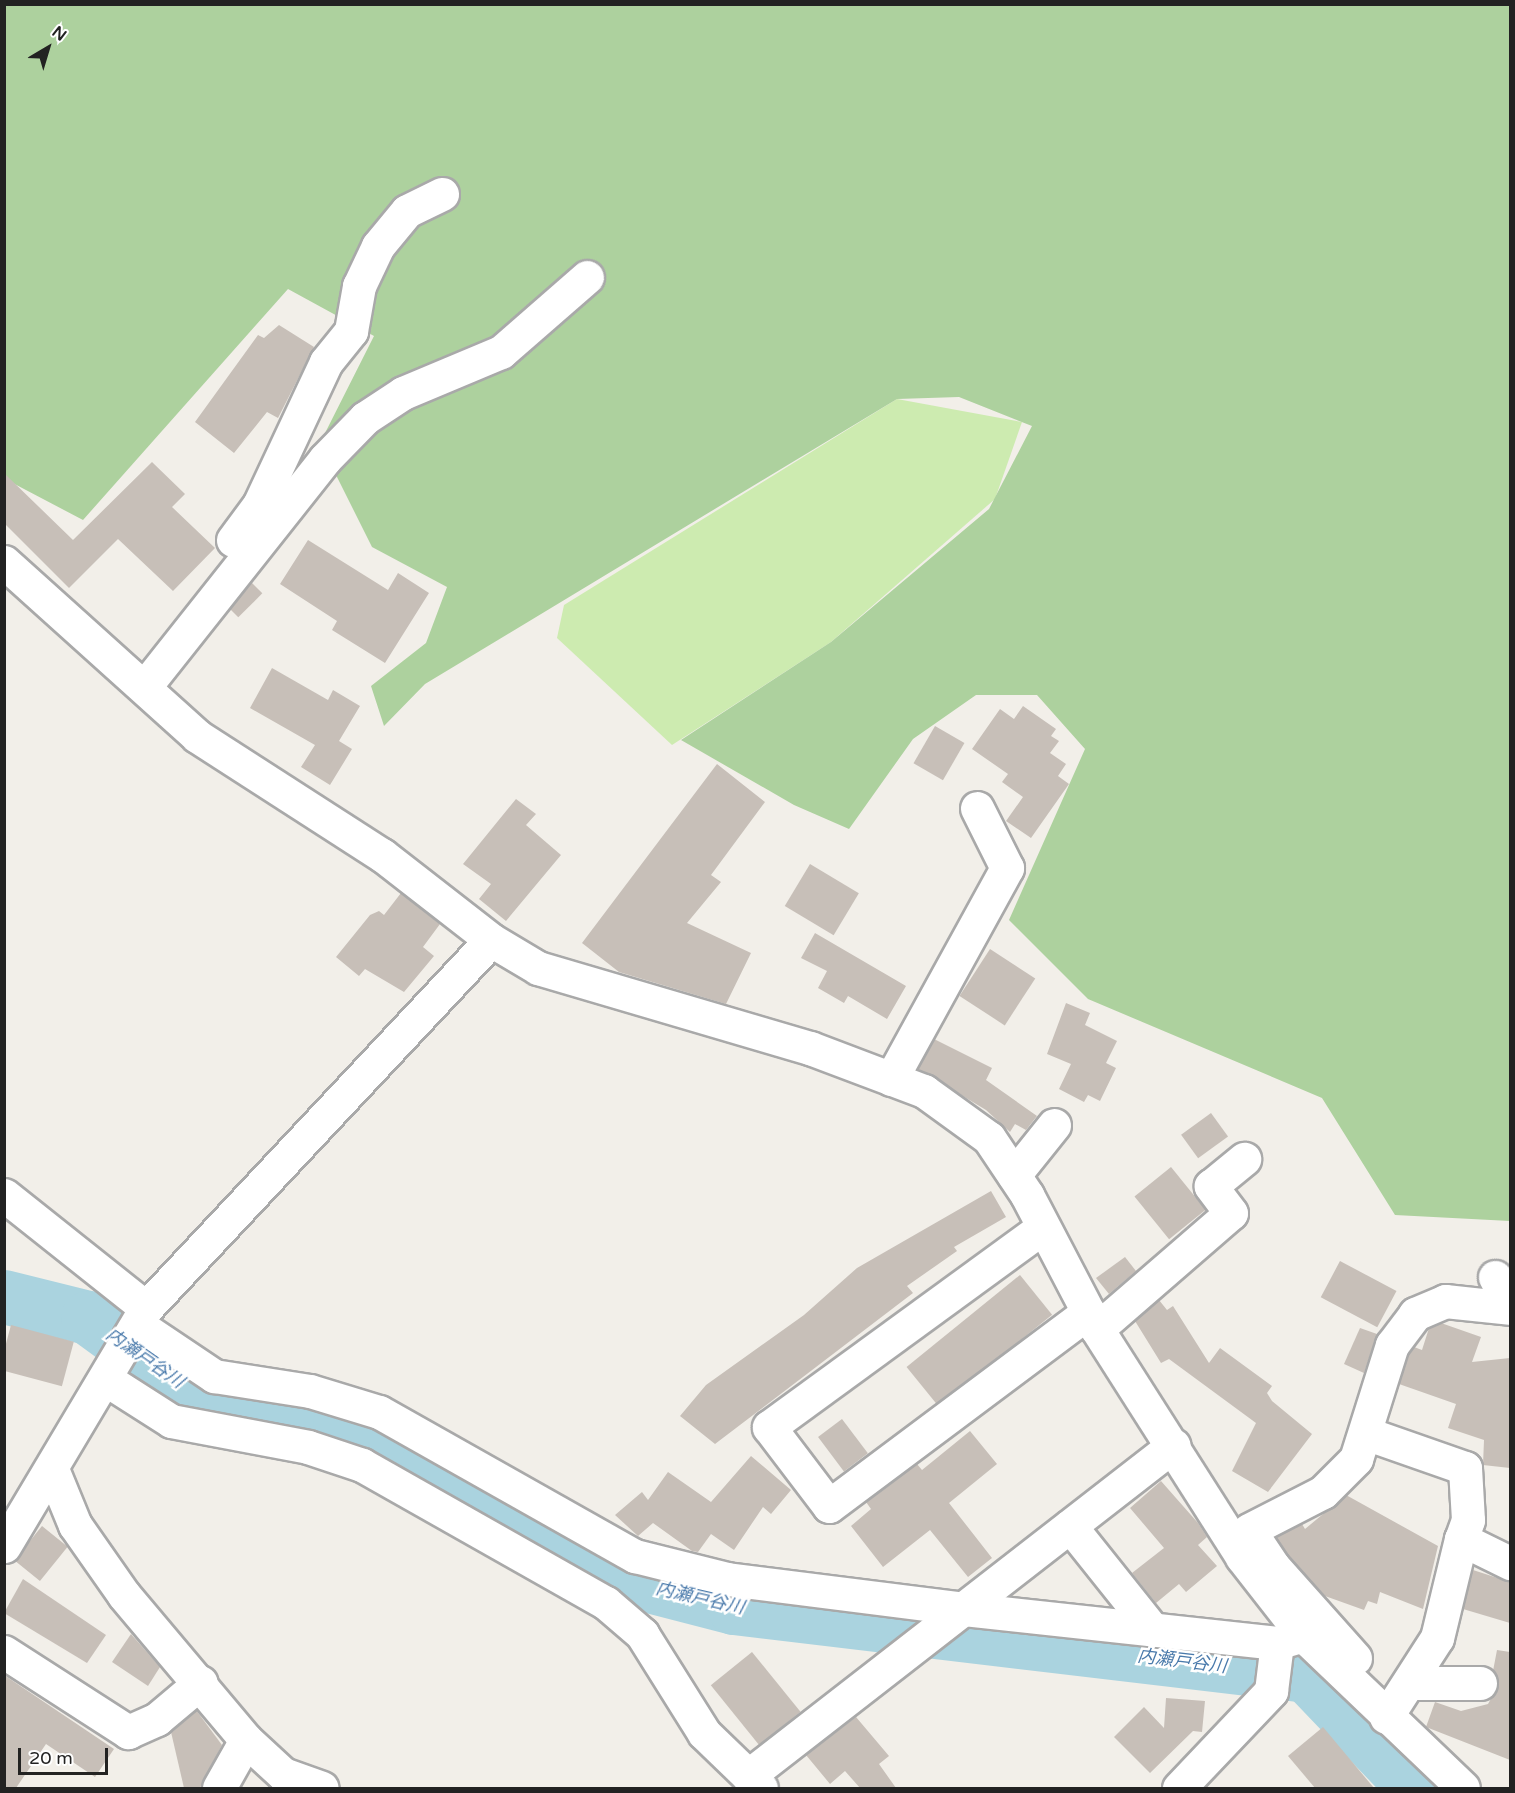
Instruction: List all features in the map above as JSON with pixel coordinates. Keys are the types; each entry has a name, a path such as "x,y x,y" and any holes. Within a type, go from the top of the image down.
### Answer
{"street":[{"path":"139,679 259,505 326,362 351,331 359,286 378,246 407,212 442,194"},
{"path":"139,679 325,459 365,418 403,393 501,352 587,277"},
{"path":"4,562 139,679 197,736 382,855 491,940 538,968 810,1048 924,1091 989,1138 1014,1174 1093,1321 1181,1458 1290,1639"},
{"path":"891,1079 1007,868 977,807"},
{"path":"10,1526 52,1469 113,1371 142,1316 491,940"},
{"path":"1014,1174 1054,1125"},
{"path":"1042,1228 769,1427 829,1506 1093,1321 1231,1213 1211,1186 1244,1159"},
{"path":"4,1195 214,1376 310,1390 379,1412 635,1556 727,1580 1153,1630 1290,1639 1398,1701 1480,1683"},
{"path":"1495,1276 1510,1307"},
{"path":"1249,1530 1323,1492 1356,1459 1392,1345 1415,1314 1445,1301 1510,1307"},
{"path":"113,1371 171,1421 308,1447 362,1465 606,1603 642,1634 704,1733 755,1782 964,1609 1070,1526 1181,1458"},
{"path":"1365,1433 1466,1468 1468,1520 1461,1539 1437,1638 1398,1701"},
{"path":"1181,1458 1230,1499 1273,1566 1398,1701 1462,1788"},
{"path":"52,1469 75,1525 123,1595 201,1682 246,1740 283,1781 322,1788"},
{"path":"1070,1526 1153,1630"},
{"path":"1461,1539 1510,1563"},
{"path":"1179,1788 1271,1691 1290,1639"},
{"path":"4,1652 128,1732 157,1719 201,1682"},
{"path":"219,1788 246,1740"}],"green space":[{"path":"4,5 1510,5 1510,1221 1395,1215 1322,1098 1088,999 1009,920 1085,749 1037,695 976,695 913,739 849,829 794,805 681,740 831,642 989,509 1032,426 959,397 897,399 425,684 384,726 371,686 426,643 447,587 372,547 320,443 374,336 288,289 83,520 5,479"},
{"path":"897,399 1022,422 995,499 831,642 672,745 557,638 564,605"}],"building":[{"path":"279,325 314,347 278,418 267,412 234,453 195,422 258,335 264,338"},
{"path":"152,462 185,494 172,507 215,548 173,591 118,539 69,588 4,523 4,473 73,540"},
{"path":"308,540 388,590 398,573 429,593 385,663 332,630 337,621 280,584"},
{"path":"251,582 262,593 238,617 227,606"},
{"path":"272,668 328,700 333,690 360,706 339,741 352,749 330,785 301,767 315,745 250,708"},
{"path":"1023,706 1056,729 1051,736 1059,741 1050,753 1066,764 1058,776 1069,784 1031,838 1006,821 1023,797 1002,782 1008,774 972,749 1000,709 1014,719"},
{"path":"935,726 964,743 943,780 914,763"},
{"path":"717,764 765,802 711,875 721,882 687,923 751,953 726,1004 619,972 582,943"},
{"path":"516,799 536,814 526,825 561,855 506,921 479,899 491,884 463,864"},
{"path":"810,864 859,893 834,935 785,906"},
{"path":"401,893 440,924 423,947 434,956 404,992 365,969 359,976 336,957 370,915 379,911 384,915"},
{"path":"815,933 906,986 887,1019 848,996 844,1003 818,988 827,971 801,958"},
{"path":"990,949 1035,978 1005,1025 960,996"},
{"path":"1066,1003 1090,1013 1085,1025 1117,1041 1106,1063 1116,1068 1100,1101 1088,1095 1084,1102 1059,1089 1071,1064 1047,1054"},
{"path":"934,1039 992,1068 986,1080 1037,1116 1026,1130 1015,1124 1010,1132 986,1110 918,1069"},
{"path":"1211,1113 1228,1136 1198,1158 1181,1135"},
{"path":"1171,1167 1206,1210 1169,1239 1134,1197"},
{"path":"991,1191 1006,1217 954,1247 957,1251 907,1286 913,1293 715,1444 680,1416 706,1385 804,1315 857,1268"},
{"path":"1125,1257 1136,1271 1109,1294 1096,1278"},
{"path":"1340,1261 1397,1291 1377,1327 1321,1297"},
{"path":"1020,1275 1052,1315 939,1407 907,1367"},
{"path":"1159,1300 1167,1310 1173,1306 1209,1363 1220,1348 1272,1386 1267,1393 1272,1401 1312,1434 1268,1492 1232,1471 1256,1423 1169,1359 1161,1363 1135,1321"},
{"path":"1441,1323 1481,1337 1472,1362 1510,1358 1510,1468 1483,1465 1484,1440 1448,1428 1456,1404 1399,1384 1409,1354 1414,1347 1422,1350 1429,1328"},
{"path":"11,1325 74,1342 62,1386 4,1371 4,1351"},
{"path":"1360,1328 1377,1334 1364,1373 1344,1364"},
{"path":"842,1419 868,1453 844,1471 818,1437"},
{"path":"970,1431 997,1464 949,1503 992,1558 968,1577 930,1530 883,1567 851,1526 871,1509 866,1502 917,1464 922,1470"},
{"path":"751,1456 791,1490 771,1514 763,1507 734,1550 711,1534 698,1552 692,1551 653,1523 638,1536 615,1515 642,1492 648,1500 668,1472 711,1502"},
{"path":"1161,1481 1198,1523 1207,1537 1198,1545 1217,1566 1186,1592 1179,1584 1156,1603 1132,1573 1164,1548 1130,1508"},
{"path":"1346,1495 1438,1546 1423,1609 1380,1592 1377,1604 1368,1601 1364,1610 1325,1596 1288,1555 1276,1537 1302,1524 1305,1529"},
{"path":"42,1526 68,1547 40,1581 14,1560"},
{"path":"1473,1570 1510,1582 1510,1623 1463,1609"},
{"path":"23,1579 106,1635 87,1663 4,1613"},
{"path":"131,1634 160,1667 148,1686 112,1662"},
{"path":"1497,1650 1510,1652 1510,1760 1426,1727 1435,1702 1461,1711 1488,1704 1499,1684 1493,1671"},
{"path":"752,1652 800,1712 759,1745 711,1685"},
{"path":"4,1675 114,1749 95,1777 46,1744 16,1788 4,1788"},
{"path":"1166,1698 1205,1701 1202,1732 1193,1731 1150,1773 1114,1737 1144,1707 1164,1728"},
{"path":"196,1710 222,1745 200,1788 184,1788 171,1732"},
{"path":"856,1717 889,1756 879,1764 896,1788 860,1788 845,1771 830,1784 806,1755"},
{"path":"1323,1727 1374,1788 1315,1788 1288,1756"}],"waterway":[{"name":"内瀬戸谷川","path":"4,1297 88,1318 180,1385 234,1408 340,1425 428,1463 634,1582 734,1608 1307,1676 1414,1788"}]}
